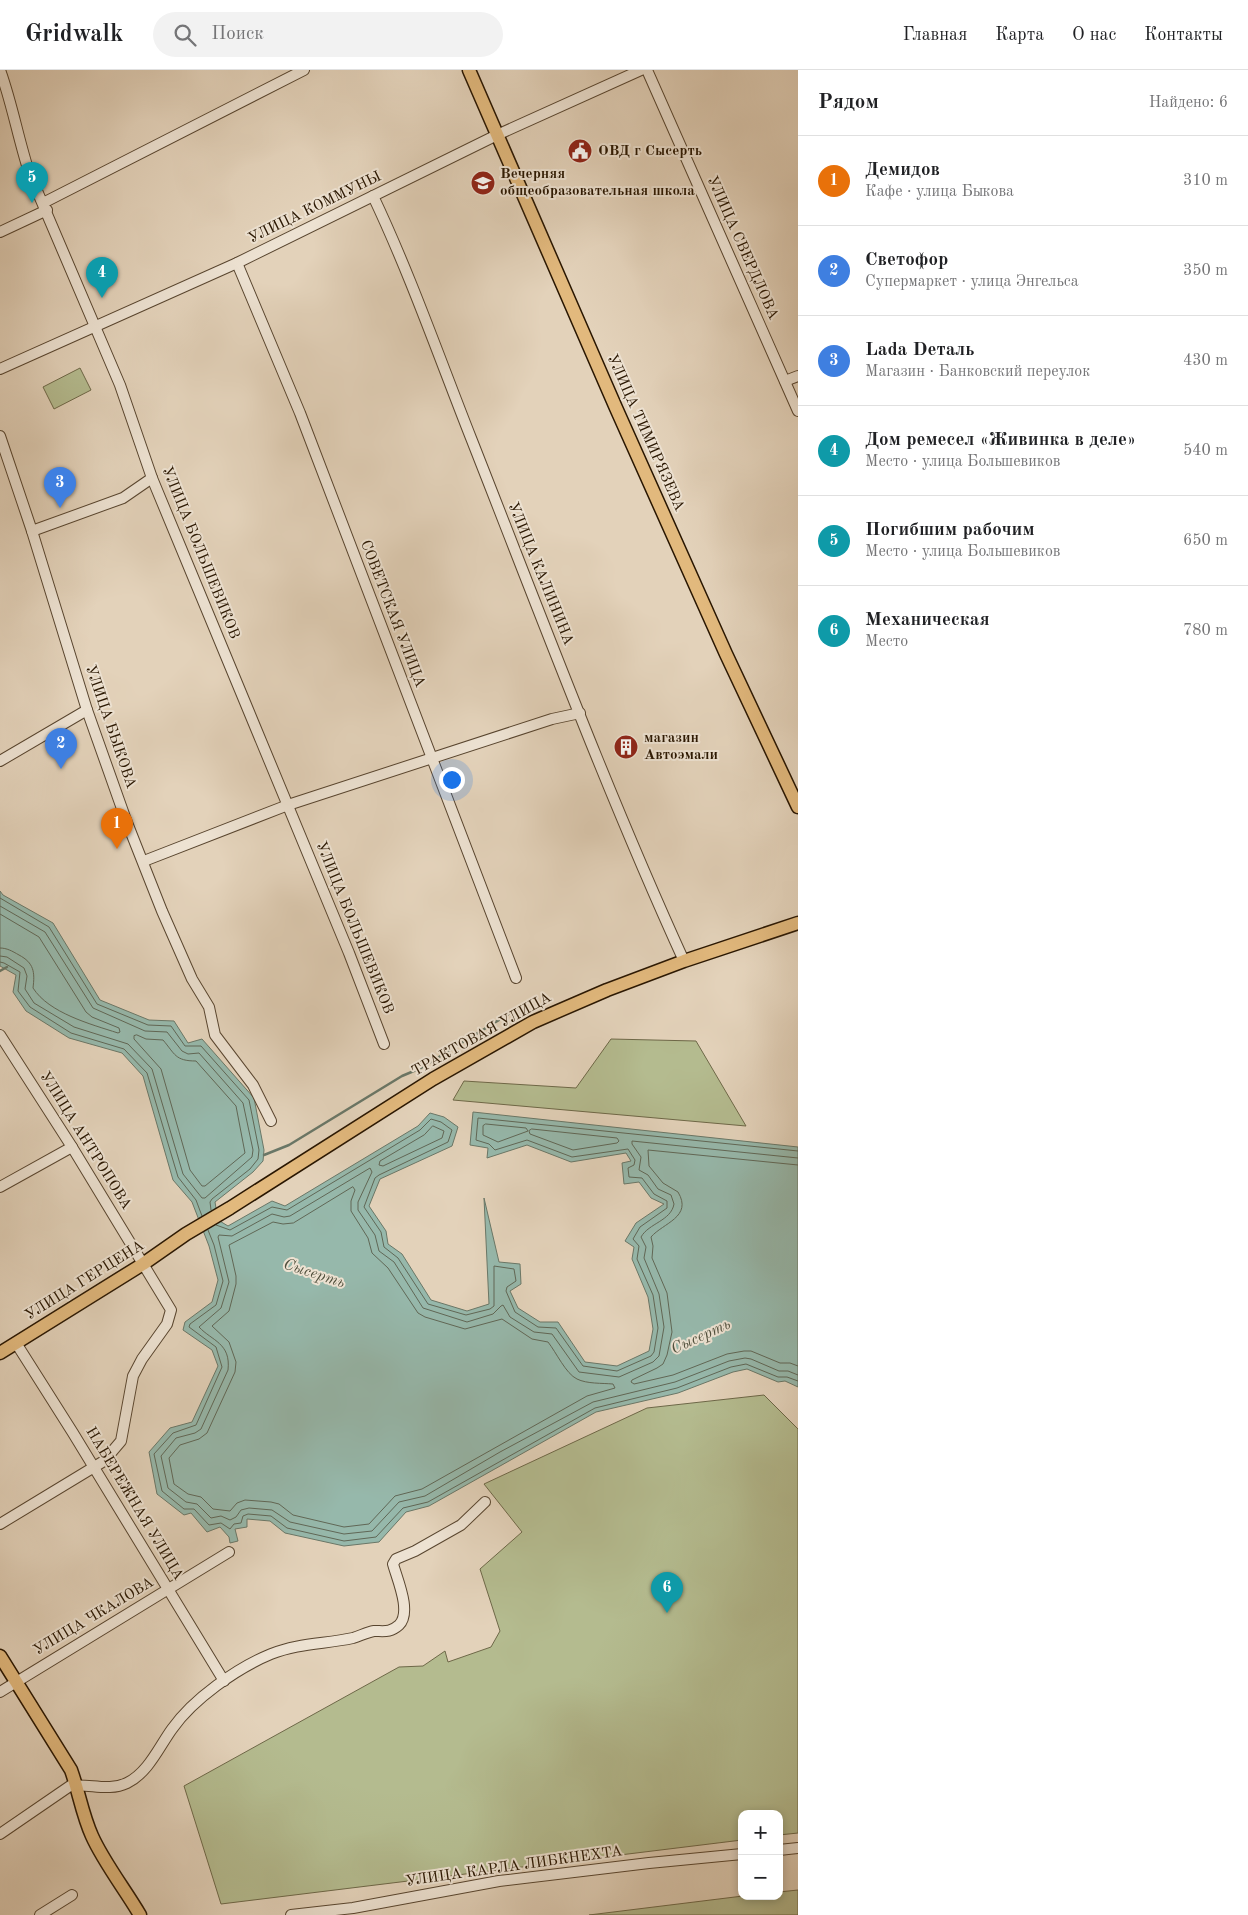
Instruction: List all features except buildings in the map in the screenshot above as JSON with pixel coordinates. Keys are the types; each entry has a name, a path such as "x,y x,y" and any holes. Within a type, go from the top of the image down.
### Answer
{"main road":[{"name":"УЛИЦА ТИМИРЯЗЕВА","path":"468,70 726,654 798,807"},
{"name":"ТРАКТОВАЯ УЛИЦА","path":"186,1234 432,1079 533,1022 608,990 684,961 798,923"},
{"name":"УЛИЦА ГЕРЦЕНА","path":"0,1353 143,1264 186,1234"},
{"path":"0,1656 70,1770 76,1785 82,1811 93,1838 140,1915"}],"street":[{"name":"УЛИЦА БОЛЬШЕВИКОВ","path":"0,70 10,102 19,143 29,172 120,385 152,478 349,953 384,1044"},
{"path":"0,232 45,206 304,70"},
{"name":"УЛИЦА КОММУНЫ","path":"0,369 237,263 497,135 641,70"},
{"name":"УЛИЦА СВЕРДЛОВА","path":"648,70 798,411"},
{"name":"УЛИЦА КАЛИНИНА","path":"372,196 408,273 436,350 580,713 684,961"},
{"name":"СОВЕТСКАЯ УЛИЦА","path":"237,263 300,413 516,978"},
{"path":"785,381 798,376"},
{"name":"УЛИЦА БЫКОВА","path":"0,436 32,531 87,710 126,820 144,861 162,911 185,962 209,1008 214,1034 253,1085 271,1121"},
{"path":"32,531 123,498 152,478"},
{"path":"0,760 87,710"},
{"path":"144,861 288,805 552,719 580,713"},
{"name":"УЛИЦА АНТРОПОВА","path":"0,1036 72,1147 171,1310 167,1324 132,1376 121,1441 104,1461 94,1467"},
{"path":"0,1187 72,1147"},
{"name":"НАБЕРЕЖНАЯ УЛИЦА","path":"16,1343 224,1681"},
{"path":"0,1524 94,1467"},
{"path":"0,1834 70,1786 96,1788 126,1783 146,1768 172,1729 194,1705 224,1681 271,1654 303,1644 352,1638 374,1631 384,1633 393,1630 401,1624 404,1611 403,1597 393,1564 396,1559 415,1551 461,1525 485,1502"},
{"name":"УЛИЦА ЧКАЛОВА","path":"0,1692 229,1552"},
{"path":"783,1850 798,1848"},
{"name":"УЛИЦА КАРЛА ЛИБКНЕХТА","path":"291,1915 353,1908 499,1881 738,1854"},
{"path":"40,1915 72,1895"}],"shaded area":[{"path":"80,368 91,390 54,409 43,387"},
{"path":"611,1039 696,1041 746,1126 453,1100 464,1081 576,1088"},
{"path":"764,1395 798,1429 798,1833 783,1835 783,1810 738,1810 738,1840 221,1904 184,1786 399,1667 423,1666 445,1651 448,1662 491,1647 500,1631 480,1569 522,1532 484,1484 647,1408"},
{"path":"798,1890 798,1915 589,1915 738,1897 738,1900 783,1900 783,1892"}],"water":[{"name":"Сысерть","path":"0,891 3,895 53,923 100,1000 149,1020 174,1021 188,1043 202,1039 254,1098 264,1150 263,1161 253,1172 215,1202 218,1220 228,1226 272,1201 285,1206 418,1126 430,1113 444,1117 458,1127 452,1146 380,1179 369,1206 386,1231 388,1244 402,1254 431,1300 467,1311 489,1304 484,1198 499,1262 520,1264 521,1284 510,1291 518,1308 540,1322 558,1322 585,1362 617,1366 649,1351 653,1329 648,1297 632,1259 634,1247 625,1241 636,1223 664,1204 651,1198 639,1182 624,1184 622,1163 631,1161 626,1153 571,1162 527,1145 487,1158 488,1148 470,1145 473,1112 798,1147 798,1387 785,1381 778,1382 747,1369 733,1372 678,1393 596,1412 429,1506 406,1512 379,1542 344,1546 285,1533 270,1521 247,1519 247,1527 235,1529 238,1541 230,1543 229,1537 220,1527 207,1532 191,1513 184,1515 157,1494 149,1452 170,1428 192,1422 218,1366 212,1350 183,1330 185,1322 212,1302 218,1280 209,1246 192,1202 173,1180 143,1076 122,1053 69,1038 26,1011 13,992 16,975 0,966"}],"waterway":[{"path":"0,971 7,967"},
{"path":"264,1155 289,1145 402,1076 421,1068 533,999"}],"place":[{"name":"ОВД г Сысерть","path":"580,151"},
{"name":"Вечерняя общеобразовательная школа","path":"483,183"},
{"name":"Погибшим рабочим","path":"32,203"},
{"name":"Дом ремесел «Живинка в деле»","path":"102,298"},
{"name":"Lada Dеталь","path":"60,508"},
{"name":"магазин Автоэмали","path":"626,747"},
{"name":"Светофор","path":"61,769"},
{"name":"Демидов","path":"117,849"},
{"name":"Механическая","path":"667,1613"}]}
